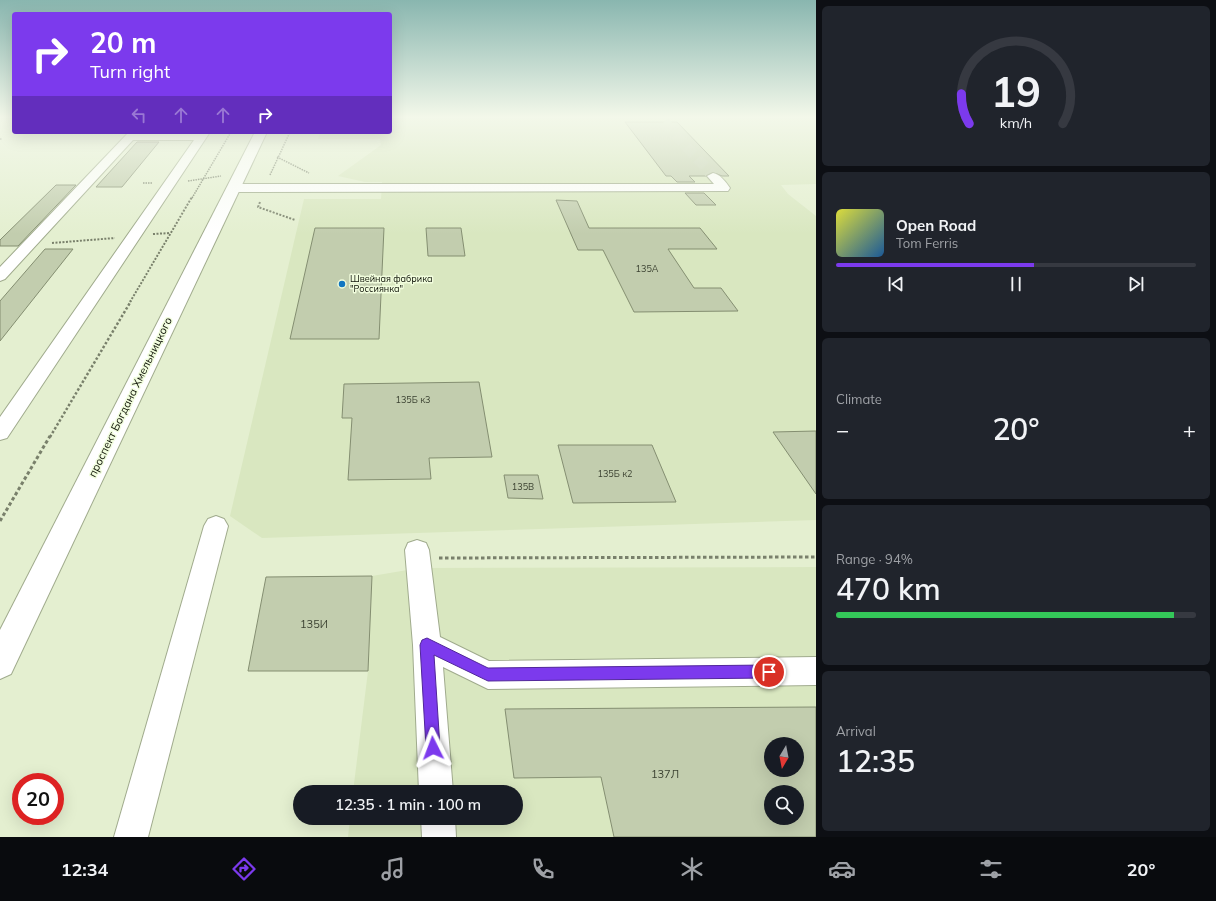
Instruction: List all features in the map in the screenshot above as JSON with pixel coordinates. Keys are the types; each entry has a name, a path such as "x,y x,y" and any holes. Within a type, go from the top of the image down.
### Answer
{"main road":[{"name":"проспект Богдана Хмельницкого","path":"0,662 249,156"}],"street":[{"path":"0,276 112,156"},
{"path":"0,433 188,156"},
{"path":"236,182 351,187 724,188 713,176"},
{"path":"131,837 216,526"},
{"path":"418,554 427,645 436,785"},
{"path":"427,645 488,675 816,671"},
{"path":"438,825 439,837"}],"path":[{"path":"0,521 217,156"},
{"path":"277,157 309,173"},
{"path":"143,183 170,183 203,179 236,182"},
{"path":"30,244 101,240"},
{"path":"418,554 816,557"}],"shaded area":[{"path":"366,156 816,156 816,184 781,185 788,194 816,216 816,520 262,538 230,516 304,199 381,199 382,182 365,182 338,176"},
{"path":"816,567 816,837 348,837 349,825 523,825 523,785 354,785 368,671 372,576 419,568"}],"building":[{"path":"124,156 147,156 122,187 96,187"},
{"path":"651,156 710,156 729,176 722,176 712,172 706,176 689,176 695,182 677,182 671,176 666,176"},
{"path":"56,185 76,185 18,246 0,246 0,240"},
{"path":"685,193 704,193 716,205 696,205"},
{"path":"556,200 577,201 589,228 700,228 717,249 668,249 694,288 721,288 738,311 634,312 603,250 578,250"},
{"name":"Швейная фабрика \"Россиянка\"","path":"315,228 384,228 379,339 290,339"},
{"path":"426,228 461,228 465,256 428,256"},
{"path":"45,249 73,249 0,341 0,301"},
{"path":"479,382 492,457 429,458 431,479 348,480 352,418 342,418 344,384"},
{"path":"816,431 816,494 773,432"},
{"path":"558,445 652,445 676,502 573,503"},
{"path":"504,475 538,475 543,499 508,498"},
{"path":"372,576 368,671 248,671 266,577"},
{"path":"816,707 816,837 614,837 601,777 514,778 505,709"}],"tunnel":[{"path":"695,156 713,176"}],"place":[{"name":"Швейная фабрика \"Россиянка\"","path":"342,284"}],"route":[{"path":"433,748 427,645 488,675 769,672"}]}
